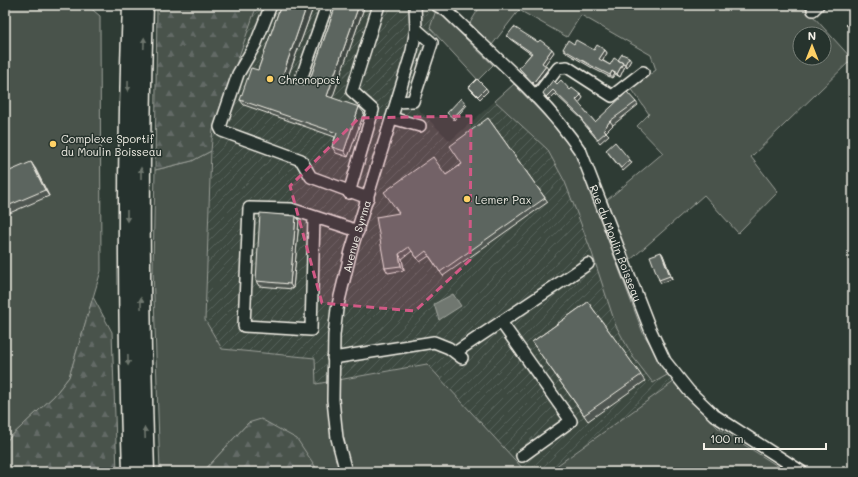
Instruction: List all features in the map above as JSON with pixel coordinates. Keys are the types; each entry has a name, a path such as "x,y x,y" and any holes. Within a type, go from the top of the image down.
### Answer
{"highway":[{"path":"131,5 127,266 131,472"},
{"path":"145,5 141,283 146,472"}],"street":[{"path":"271,5 256,43 238,74 220,127 222,131 300,160 311,177 349,193 368,198"},
{"path":"300,82 327,5"},
{"path":"349,193 373,110 352,91 379,5"},
{"name":"Avenue Syrma","path":"346,472 335,430 333,358 337,310 342,284 412,51 416,29 415,5"},
{"name":"Rue du Moulin Boisseau","path":"436,5 447,11 536,97 566,130 581,152 650,329 665,361 689,391 714,414 802,472"},
{"path":"397,102 413,101 432,43 416,29"},
{"path":"536,97 558,68 567,67 612,96"},
{"path":"603,104 643,72"},
{"path":"392,118 420,126"},
{"path":"314,217 311,330 244,326 249,208 291,209 358,231"},
{"path":"333,358 434,342 459,355 501,322 588,264"},
{"path":"501,322 571,421 522,456"}],"highlighted area":[{"path":"471,116 470,260 415,311 322,303 290,186 359,118"}],"shaded area":[{"path":"257,5 438,5 430,28 440,40 418,109 450,141 495,101 547,149 565,182 592,253 616,326 633,357 653,383 669,374 675,381 548,472 526,472 427,364 316,384 315,358 222,349 205,320 213,130"},
{"path":"453,294 461,306 439,320 434,304"}],"green space":[{"name":"Complexe Sportif du Moulin Boisseau","path":"5,5 87,5 100,16 101,271 69,377 54,396 5,442"},
{"path":"157,5 257,5 213,130 211,151 192,161 155,170"},
{"path":"481,5 803,5 822,26 792,26 792,66 832,66 832,37 852,59 751,157 778,192 738,233 704,195 628,262 607,200 663,153 637,126 649,114 631,88 656,70 651,55 581,15 567,37 519,10 492,45 470,23"},
{"path":"436,10 493,65 478,80 430,28"},
{"path":"514,84 551,123 576,155 643,333 669,374 653,383 633,357 616,326 592,253 565,182 547,149 495,101"},
{"path":"211,151 205,320 222,349 315,358 316,384 427,364 526,472 315,472 315,466 248,423 203,472 160,472 153,269 155,170 192,161"},
{"path":"93,297 112,332 117,472 5,472 5,442 54,396 69,377"},
{"path":"675,381 718,428 787,472 548,472"},
{"path":"261,419 297,439 315,466 315,472 203,472 248,423"}],"building":[{"name":"Chronopost","path":"281,5 307,5 282,77 293,83 308,85 336,5 359,5 327,96 359,107 344,151 332,147 337,133 240,100 251,68 258,70"},
{"path":"842,5 851,5 847,9"},
{"path":"853,18 853,27 851,29 846,25"},
{"path":"514,27 538,42 540,40 552,49 542,63 546,66 533,83 519,68 532,53 507,36"},
{"path":"568,40 574,44 576,40 594,50 597,45 605,50 599,59 610,65 614,58 623,63 617,74 612,71 610,75 563,49"},
{"path":"622,54 629,57 625,64 618,60"},
{"path":"477,79 486,88 478,96 469,87"},
{"path":"553,80 557,84 561,80 570,90 572,88 581,95 576,100 595,122 627,92 636,102 610,121 604,129 606,132 598,139 582,121 583,119 553,90 546,97 543,93"},
{"path":"461,98 466,104 453,118 447,113"},
{"name":"Lemer Pax","path":"488,118 545,198 440,272 426,251 417,258 409,247 399,254 401,266 385,268 376,217 399,213 384,192 433,157 446,175 462,164 450,146"},
{"path":"615,142 630,160 621,168 606,150"},
{"path":"31,162 45,190 5,207 5,173"},
{"path":"260,213 296,216 290,284 256,281"},
{"path":"661,252 670,276 659,280 650,256"},
{"path":"588,302 641,375 584,415 532,342"}],"place":[{"name":"Chronopost","path":"270,79"},
{"name":"Complexe Sportif du Moulin Boisseau","path":"53,144"},
{"name":"Lemer Pax","path":"467,199"}]}
